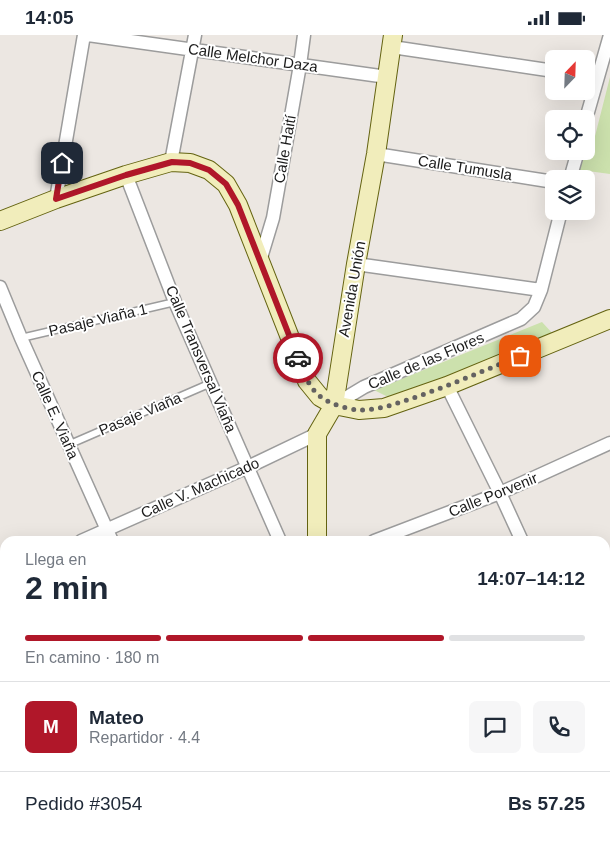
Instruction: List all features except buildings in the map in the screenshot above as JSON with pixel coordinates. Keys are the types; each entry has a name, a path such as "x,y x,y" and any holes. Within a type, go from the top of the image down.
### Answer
{"main road":[{"name":"Avenida Unión","path":"317,433 334,405 356,264 376,154 392,41"},
{"path":"0,221 56,199 126,175 172,162 190,163 209,170 226,184 238,205 307,381 320,397 334,405 359,410 384,407 447,386 610,319"},
{"path":"317,433 317,536"}],"street":[{"path":"56,199 84,35"},
{"name":"Calle Melchor Daza","path":"88,35 387,77"},
{"path":"172,162 195,35"},
{"name":"Calle Haití","path":"260,261 273,218 304,35"},
{"path":"595,70 610,35"},
{"path":"392,41 545,69"},
{"name":"Calle Tumusla","path":"376,154 545,181"},
{"name":"Calle Transversal Viaña","path":"126,175 175,302 278,536"},
{"name":"Calle de las Flores","path":"334,405 364,387 521,319 534,307 541,290 559,220"},
{"path":"356,264 541,290"},
{"name":"Calle E. Viaña","path":"0,287 109,535"},
{"path":"447,386 520,536"},
{"name":"Calle V. Machicado","path":"109,535 317,433"},
{"name":"Calle Porvenir","path":"387,536 500,493 610,443"}],"lane":[{"name":"Pasaje Viaña 1","path":"21,338 175,302"},
{"name":"Pasaje Viaña","path":"68,445 211,383"}],"green space":[{"path":"610,77 610,174 595,172 595,170 579,170 581,160 595,160 595,136"},
{"path":"542,322 554,335 399,397 388,397 374,390"}],"way so far":[{"path":"298,358 307,381 320,397 334,405 359,410 384,407 400,402 447,386 520,356"}],"route":[{"path":"62,163 56,199 126,175 172,162 190,163 209,170 226,184 238,205 298,358"}]}
